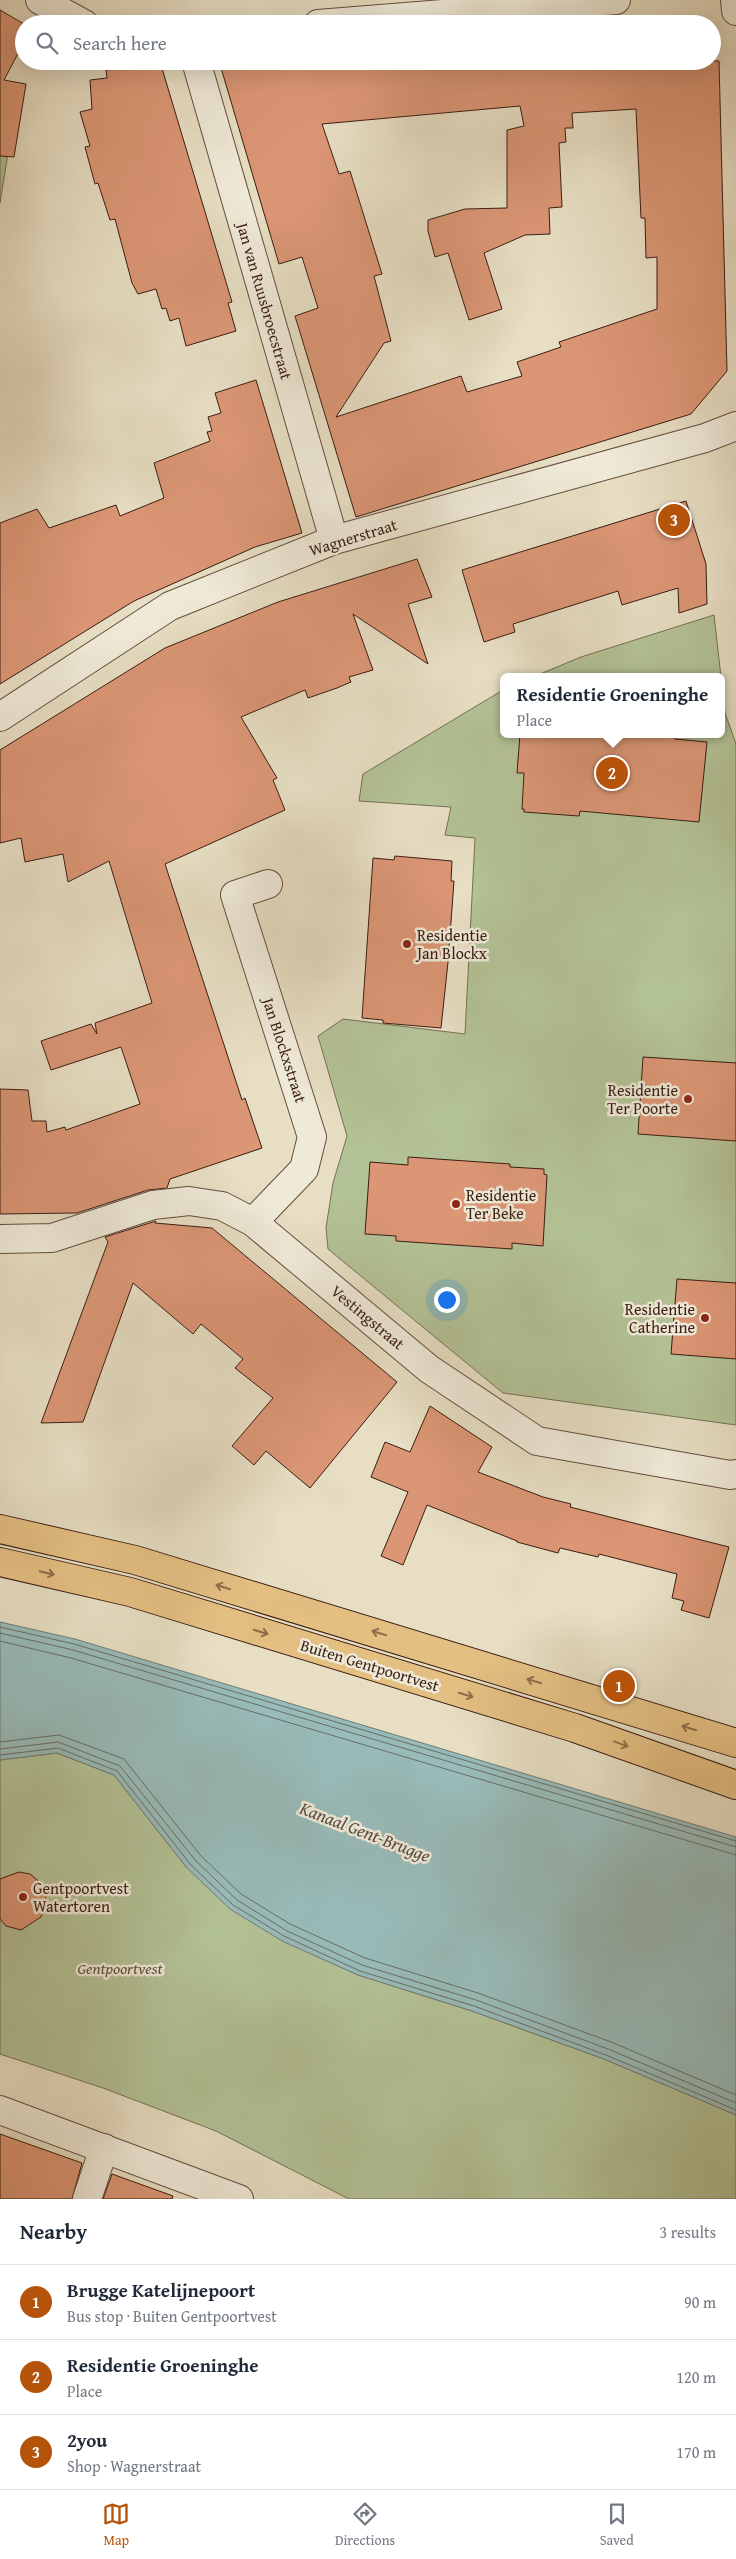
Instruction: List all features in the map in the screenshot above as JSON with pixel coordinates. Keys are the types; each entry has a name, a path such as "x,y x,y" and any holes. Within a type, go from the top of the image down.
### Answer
{"main road":[{"name":"Buiten Gentpoortvest","path":"0,1529 135,1560 736,1743"},
{"name":"Buiten Gentpoortvest","path":"0,1562 130,1592 575,1728 736,1784"}],"street":[{"path":"40,0 68,15"},
{"path":"430,15 616,0"},
{"path":"735,0 736,11"},
{"name":"Jan van Ruusbroecstraat","path":"199,70 334,540"},
{"name":"Wagnerstraat","path":"0,717 170,606 334,540 705,438 736,426"},
{"name":"Jan Blockxstraat","path":"253,1222 304,1169 312,1136 235,895 268,884"},
{"name":"Vestingstraat","path":"0,1239 52,1238 153,1205 189,1201 222,1206 253,1222 429,1369 537,1441 730,1475 736,1474"},
{"path":"0,2110 238,2199"},
{"path":"87,2199 104,2148"}],"green space":[{"path":"0,152 8,153 0,203"},
{"path":"714,615 721,673 543,673 581,657"},
{"path":"500,692 500,738 725,738 725,713 736,744 736,1425 503,1393 328,1249 326,1228 333,1183 347,1136 318,1036 343,1019 465,1034 475,838 445,835 451,807 359,801 363,774"},
{"name":"Gentpoortvest","path":"57,1753 114,1775 187,1868 282,1940 358,1975 472,2011 604,2059 736,2115 736,2199 349,2199 216,2131 103,2088 0,2054 0,1760"}],"water":[{"name":"Kanaal Gent-Brugge","path":"0,1622 75,1639 736,1837 736,2115 604,2059 472,2011 358,1975 282,1941 230,1909 187,1868 114,1775 57,1753 0,1760"}],"building":[{"path":"0,10 15,19 15,59 4,80 26,84 14,157 0,156"},
{"path":"106,70 162,70 232,302 228,303 236,331 186,346 179,318 170,321 166,308 162,309 156,289 138,294 132,283 115,219 110,220 98,183 95,184 85,147 90,146 80,112 92,109 90,80 107,78"},
{"path":"222,70 719,70 727,371 691,414 356,517 295,316 318,308 302,257 279,264","holes":["520,106 524,126 507,130 507,208 465,209 428,220 428,231 435,257 448,253 469,320 502,309 484,253 525,235 550,234 549,208 562,207 559,143 566,142 565,128 573,128 572,113 636,109 641,218 645,218 646,258 657,257 657,309 559,342 561,347 517,362 522,376 467,392 461,376 336,417 384,343 391,341 374,276 382,274 350,171 339,174 322,124"]},
{"path":"256,380 302,533 255,547 134,601 0,684 0,523 37,509 49,528 116,505 120,516 164,498 154,463 210,441 207,432 212,431 208,417 221,413 215,393"},
{"path":"686,501 706,564 707,604 679,613 678,588 622,605 618,591 513,624 515,632 484,642 462,570"},
{"path":"417,559 432,597 408,604 428,664 353,614 373,670 349,677 351,682 337,688 308,698 305,690 241,717 277,778 273,780 285,810 165,864 242,1100 245,1098 262,1148 170,1179 167,1188 148,1190 77,1213 0,1214 0,1089 28,1090 32,1121 46,1121 47,1132 65,1127 66,1130 140,1104 121,1047 51,1070 41,1041 91,1024 97,1034 95,1023 152,1003 109,861 68,882 63,854 25,862 21,838 0,843 0,750 165,648 278,602"},
{"path":"520,738 675,738 707,742 699,822 580,811 579,816 524,812 524,809 522,809 524,773 517,773"},
{"name":"Residentie Jan Blockx","path":"395,856 452,861 451,881 454,881 441,1028 383,1023 383,1020 362,1018 373,858 394,860"},
{"name":"Residentie Ter Poorte","path":"643,1057 736,1063 736,1141 638,1134"},
{"name":"Residentie Ter Beke","path":"408,1157 510,1164 510,1167 544,1169 544,1174 547,1175 543,1246 512,1243 512,1249 396,1241 396,1236 365,1234 370,1162 408,1165"},
{"path":"156,1221 155,1223 212,1228 397,1382 310,1488 266,1451 254,1465 232,1446 273,1398 235,1368 243,1359 201,1324 193,1334 133,1283 83,1422 41,1423 108,1242 105,1237"},
{"name":"Residentie Catherine","path":"677,1279 736,1283 736,1359 671,1354"},
{"path":"430,1406 492,1447 478,1472 543,1497 571,1504 570,1507 729,1547 709,1618 681,1610 684,1601 672,1598 677,1574 599,1554 598,1557 560,1548 558,1553 517,1542 427,1505 403,1565 381,1556 408,1492 371,1477 385,1442 410,1452"},
{"name":"Gentpoortvest Watertoren","path":"19,1872 30,1874 43,1885 47,1902 41,1917 21,1930 6,1926 0,1919 0,1879"},
{"path":"0,2134 82,2163 72,2199 0,2199"},
{"path":"112,2174 173,2196 172,2199 103,2199"}],"place":[{"name":"2you","path":"674,520"},
{"name":"Residentie Groeninghe","path":"612,773"},
{"name":"Residentie Jan Blockx","path":"407,944"},
{"name":"Residentie Ter Poorte","path":"688,1099"},
{"name":"Residentie Ter Beke","path":"456,1204"},
{"name":"Residentie Catherine","path":"705,1318"},
{"name":"Brugge Katelijnepoort","path":"619,1686"},
{"name":"Gentpoortvest Watertoren","path":"23,1897"}]}
